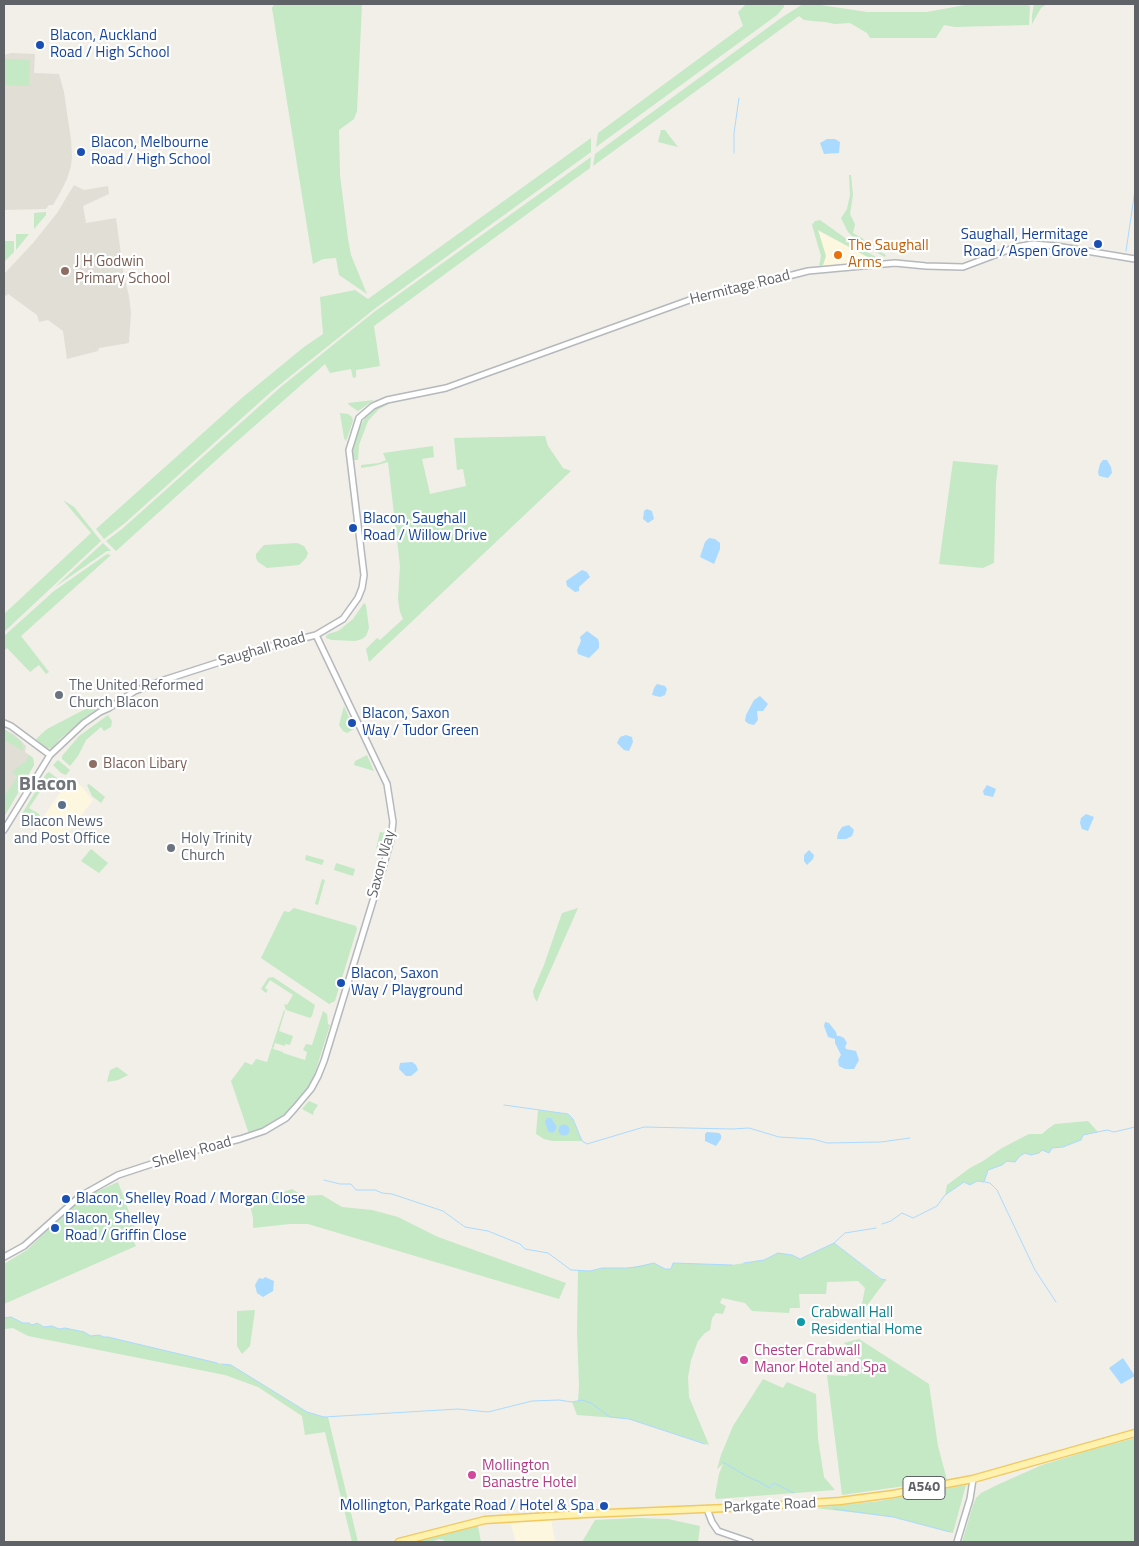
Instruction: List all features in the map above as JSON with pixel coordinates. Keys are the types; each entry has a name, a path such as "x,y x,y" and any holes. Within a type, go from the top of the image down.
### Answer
{"main road":[{"name":"Parkgate Road","path":"399,1542 485,1520 840,1501 893,1494 973,1479 1135,1433"}],"street":[{"name":"Hermitage Road","path":"359,418 373,406 386,400 446,388 695,298 808,271 895,264 964,267 1016,247 1033,244 1135,259"},
{"name":"Saughall Road","path":"4,830 50,755 84,723 100,712 135,691 260,648 316,635 343,619 358,598 364,575 349,450 359,418"},
{"name":"Saxon Way","path":"316,635 386,784 393,822 391,840 383,868 337,1014"},
{"path":"4,723 11,726 50,755"},
{"name":"Shelley Road","path":"4,1257 24,1246 79,1197 118,1175 185,1153 264,1131 286,1118 311,1089 318,1076 337,1014"},
{"path":"957,1542 970,1499 973,1479"},
{"path":"707,1509 718,1531 750,1542"}],"shaded area":[{"path":"11,53 35,54 34,73 59,74 64,92 71,140 71,166 60,193 53,205 49,205 46,209 4,210 4,55"},
{"name":"J H Godwin Primary School","path":"74,185 84,190 108,186 109,194 83,206 86,223 116,218 131,313 129,343 99,348 98,351 67,359 63,331 48,320 39,322 37,315 8,294 6,296 4,294 4,274 33,243 57,213"},
{"path":"817,230 877,261 822,266 826,256"},
{"path":"4,729 15,735 26,746 25,752 33,758 34,765 4,817"},
{"path":"68,782 77,782 93,800 62,840 53,843 41,834 39,827 46,813"},
{"path":"551,1519 555,1542 516,1542 510,1521"}],"green space":[{"path":"274,4 362,4 357,111 354,119 339,130 340,175 348,239 351,255 367,294 339,275 336,258 323,259 313,264 272,8"},
{"path":"737,4 784,4 784,7 777,15 596,147 598,133 743,26 738,12 745,5"},
{"path":"803,4 867,12 927,12 981,4 1024,4 1030,6 1029,25 955,27 944,25 936,38 870,38 867,33 850,23 835,24 804,20 799,16 593,166 595,154 781,18"},
{"path":"1034,4 1047,4 1041,8 1032,24 1032,15"},
{"path":"4,59 30,60 29,86 4,85"},
{"path":"661,130 665,130 678,147 658,142"},
{"path":"591,138 591,152 377,307 272,391 125,523 104,539 96,529 243,397 304,347 323,334 320,297 355,290 368,299"},
{"path":"591,157 590,168 374,326 380,366 356,370 356,377 353,378 351,369 330,373 325,364 116,551 106,541 122,529 282,386 374,312"},
{"path":"849,175 851,175 853,195 850,214 855,224 853,233 862,238 871,247 886,255 885,257 854,238 848,232 841,218 847,209 850,195"},
{"path":"46,212 46,215 34,229 34,213"},
{"path":"820,220 879,259 877,261 873,260 818,230 826,256 823,265 819,266 821,256 812,225 815,221"},
{"path":"16,234 29,234 16,250"},
{"path":"4,241 14,241 14,252 4,262"},
{"path":"374,400 358,411 348,403"},
{"path":"389,402 389,404 379,409 368,421 359,445 358,460 353,460 353,444 366,416 375,408"},
{"path":"340,413 348,414 352,417 353,421 346,441 344,438"},
{"path":"545,436 548,446 563,468 571,471 369,662 366,649 377,638 380,640 403,619 398,599 400,566 388,462 361,468 361,465 379,463 386,460 383,453 433,446 434,457 422,459 430,494 466,486 463,469 457,470 454,438"},
{"path":"953,461 998,465 994,563 983,568 939,564"},
{"path":"63,500 74,507 101,541 4,632 4,614 91,533"},
{"path":"103,543 111,551 107,551 55,587"},
{"path":"297,543 304,546 308,553 299,565 267,568 258,562 256,558 256,554 264,545"},
{"path":"107,554 111,555 21,636 49,672 46,674 39,665 30,672 7,648 4,651 4,636 54,591"},
{"path":"364,603 366,605 369,628 366,636 355,641 326,638 328,634 338,631 353,619"},
{"path":"99,702 102,705 100,707 60,739 52,748 43,748 35,742 47,729"},
{"path":"344,706 354,729 347,733 339,725"},
{"path":"108,715 112,721 111,727 104,731 101,727 86,740 78,756 70,766 62,759 62,756 79,736"},
{"path":"4,729 21,741 24,751 4,740"},
{"path":"29,755 33,758 34,765 4,817 4,797 17,777 12,772 26,761"},
{"path":"367,755 374,771 354,765 355,761"},
{"path":"58,760 70,770 66,775 53,765"},
{"path":"49,772 61,781 59,784 49,778 29,808 40,816 33,824 29,825 20,817"},
{"path":"89,784 105,797 101,803 92,796 87,785"},
{"path":"380,832 386,833 383,848 376,849"},
{"path":"91,849 108,863 99,873 81,861"},
{"path":"306,855 324,860 322,865 305,860"},
{"path":"336,863 355,869 353,876 334,870"},
{"path":"322,879 325,880 318,905 315,904"},
{"path":"294,908 356,926 357,929 335,1001 329,1004 261,958 284,911 289,912"},
{"path":"578,908 537,1002 533,991 562,913"},
{"path":"273,977 315,1005 310,1018 286,1010 284,1004 287,1005 293,995 270,980 265,988 268,990 266,993 261,989 268,978"},
{"path":"284,1010 279,1031 293,1036 290,1045 285,1044 285,1046 275,1043 273,1049 283,1053 305,1060 307,1052 303,1050 306,1044 312,1045 323,1011 327,1014 328,1024 330,1025 309,1087 283,1116 262,1129 249,1134 231,1081 245,1062 252,1065 256,1059 267,1062"},
{"path":"117,1067 128,1075 118,1080 107,1082 110,1070"},
{"path":"309,1101 318,1105 313,1115 302,1109"},
{"path":"538,1110 568,1114 573,1119 582,1141 553,1141 544,1139 536,1134"},
{"path":"1088,1121 1098,1132 1083,1135 1081,1140 1063,1147 1052,1148 1049,1153 1042,1150 1031,1155 1025,1153 1015,1162 1007,1161 988,1170 984,1182 977,1181 970,1185 964,1182 945,1195 947,1185 970,1168 1029,1134 1042,1134 1055,1124"},
{"path":"118,1182 139,1239 134,1242 136,1246 4,1304 4,1264 27,1250 80,1199"},
{"path":"292,1189 303,1196 322,1195 342,1207 372,1210 398,1217 438,1237 566,1283 559,1299 308,1224 253,1228 250,1205"},
{"path":"834,1243 880,1279 886,1280 860,1315 865,1288 858,1281 827,1282 826,1294 799,1294 800,1308 790,1308 789,1313 752,1311 745,1303 722,1298 720,1303 726,1306 723,1314 716,1313 712,1318 710,1330 698,1341 691,1360 688,1377 689,1397 709,1445 629,1419 577,1415 572,1402 578,1401 579,1386 577,1331 578,1270 627,1268 654,1263 665,1269 671,1269 673,1263 732,1265 764,1260 778,1253 792,1255 800,1259"},
{"path":"255,1310 250,1346 242,1354 237,1346 237,1311"},
{"path":"11,1317 32,1325 37,1323 44,1327 65,1328 84,1332 91,1336 99,1335 231,1365 307,1412 328,1417 358,1542 352,1542 325,1432 305,1435 302,1416 258,1387 225,1375 28,1336 13,1328 4,1329 4,1318"},
{"path":"859,1339 929,1384 938,1446 947,1480 842,1495 827,1375 847,1376 859,1359 844,1343"},
{"path":"763,1379 783,1388 787,1382 816,1394 818,1439 824,1477 835,1490 716,1499 719,1474 723,1464 717,1469 721,1455 733,1426"},
{"path":"1135,1438 1135,1542 962,1542 973,1505 981,1493 1042,1465"},
{"path":"966,1485 953,1533 893,1517 815,1508 880,1501"},
{"path":"668,1519 700,1526 698,1542 582,1542 595,1520"},
{"path":"478,1526 481,1542 444,1542 444,1540 439,1539 431,1542 415,1542"}],"water":[{"path":"827,139 835,139 840,142 839,153 824,154 820,143"},
{"path":"1103,460 1107,460 1111,467 1112,473 1108,478 1099,476 1100,464"},
{"path":"647,509 652,511 654,519 648,523 643,519 644,511"},
{"path":"709,538 715,539 720,543 720,549 714,564 700,557 705,542"},
{"path":"582,570 587,572 590,577 579,587 579,591 575,592 567,586 566,581"},
{"path":"587,631 598,639 599,643 599,648 589,658 578,654 577,650 581,641 580,637"},
{"path":"657,684 665,686 667,689 665,695 660,697 652,695"},
{"path":"760,696 768,704 763,711 757,711 758,720 754,725 749,724 745,721 746,715 754,700"},
{"path":"626,735 632,737 633,742 629,751 624,750 617,743 620,737"},
{"path":"987,785 996,789 993,797 984,795 983,791"},
{"path":"1086,814 1094,817 1088,831 1082,829 1080,823 1081,818"},
{"path":"849,825 854,830 852,836 846,839 837,839 842,827"},
{"path":"809,850 814,855 807,865 804,861 804,855"},
{"path":"825,1022 829,1023 837,1036 844,1038 847,1043 846,1049 856,1051 859,1060 854,1069 845,1069 839,1066 838,1060 841,1055 835,1039 828,1037 824,1026"},
{"path":"412,1062 418,1070 411,1076 406,1076 399,1069 400,1063"},
{"path":"547,1118 551,1118 557,1127 552,1133 548,1131 545,1122"},
{"path":"564,1124 570,1130 564,1136 558,1130"},
{"path":"707,1132 719,1133 721,1135 721,1139 716,1146 705,1141 705,1134"},
{"path":"265,1277 274,1281 273,1291 263,1297 257,1293 255,1285 259,1278 263,1279"},
{"path":"1123,1358 1135,1376 1121,1384 1109,1368"}],"waterway":[{"path":"734,153 734,133 739,98"},
{"path":"1126,251 1135,190"},
{"path":"504,1105 568,1114 573,1119 582,1141 587,1144 644,1127 749,1128 779,1137 813,1139 827,1143 881,1142 910,1138"},
{"path":"882,1224 891,1221 902,1213 913,1218 937,1206 945,1195 964,1182 970,1185 977,1181 984,1182 988,1170 1007,1161 1015,1162 1025,1153 1031,1155 1042,1150 1049,1153 1052,1148 1063,1147 1081,1140 1083,1135 1107,1130 1114,1132 1135,1127"},
{"path":"324,1180 340,1184 351,1184 356,1190 375,1190 392,1194 443,1211 465,1227 488,1231 520,1244 525,1249 548,1253 571,1270 590,1271 602,1268 627,1268 654,1263 665,1269 671,1269 673,1263 732,1265"},
{"path":"985,1182 990,1183 997,1190 1035,1270 1056,1302"},
{"path":"834,1243 845,1233 876,1228"},
{"path":"744,1263 764,1260 778,1253 792,1255 800,1259 834,1243 881,1279 886,1280"},
{"path":"4,1318 11,1317 23,1323 32,1325 37,1323 44,1327 65,1328 84,1332 91,1336 99,1335 217,1363"},
{"path":"222,1364 231,1365 307,1412 324,1417 458,1409 488,1412 532,1401 559,1400 572,1402 582,1400 591,1403 610,1417 629,1419 705,1444"},
{"path":"723,1462 769,1488 774,1483 794,1493"},
{"path":"834,1509 893,1517 950,1532"}],"place":[{"name":"Blacon, Auckland Road / High School","path":"40,45"},
{"name":"Blacon, Melbourne Road / High School","path":"81,152"},
{"name":"Saughall, Hermitage Road / Aspen Grove","path":"1098,244"},
{"name":"The Saughall Arms","path":"838,255"},
{"name":"J H Godwin Primary School","path":"65,271"},
{"name":"Blacon, Saughall Road / Willow Drive","path":"353,528"},
{"name":"The United Reformed Church Blacon","path":"59,695"},
{"name":"Blacon, Saxon Way / Tudor Green","path":"352,723"},
{"name":"Blacon Libary","path":"93,764"},
{"name":"Blacon News and Post Office","path":"62,805"},
{"name":"Holy Trinity Church","path":"171,848"},
{"name":"Blacon, Saxon Way / Playground","path":"341,983"},
{"name":"Blacon, Shelley Road / Morgan Close","path":"66,1199"},
{"name":"Blacon, Shelley Road / Griffin Close","path":"55,1228"},
{"name":"Crabwall Hall Residential Home","path":"801,1322"},
{"name":"Chester Crabwall Manor Hotel and Spa","path":"744,1360"},
{"name":"Mollington Banastre Hotel","path":"472,1475"},
{"name":"Mollington, Parkgate Road / Hotel & Spa","path":"604,1506"}],"district":[{"name":"Blacon","path":"48,785"}]}
